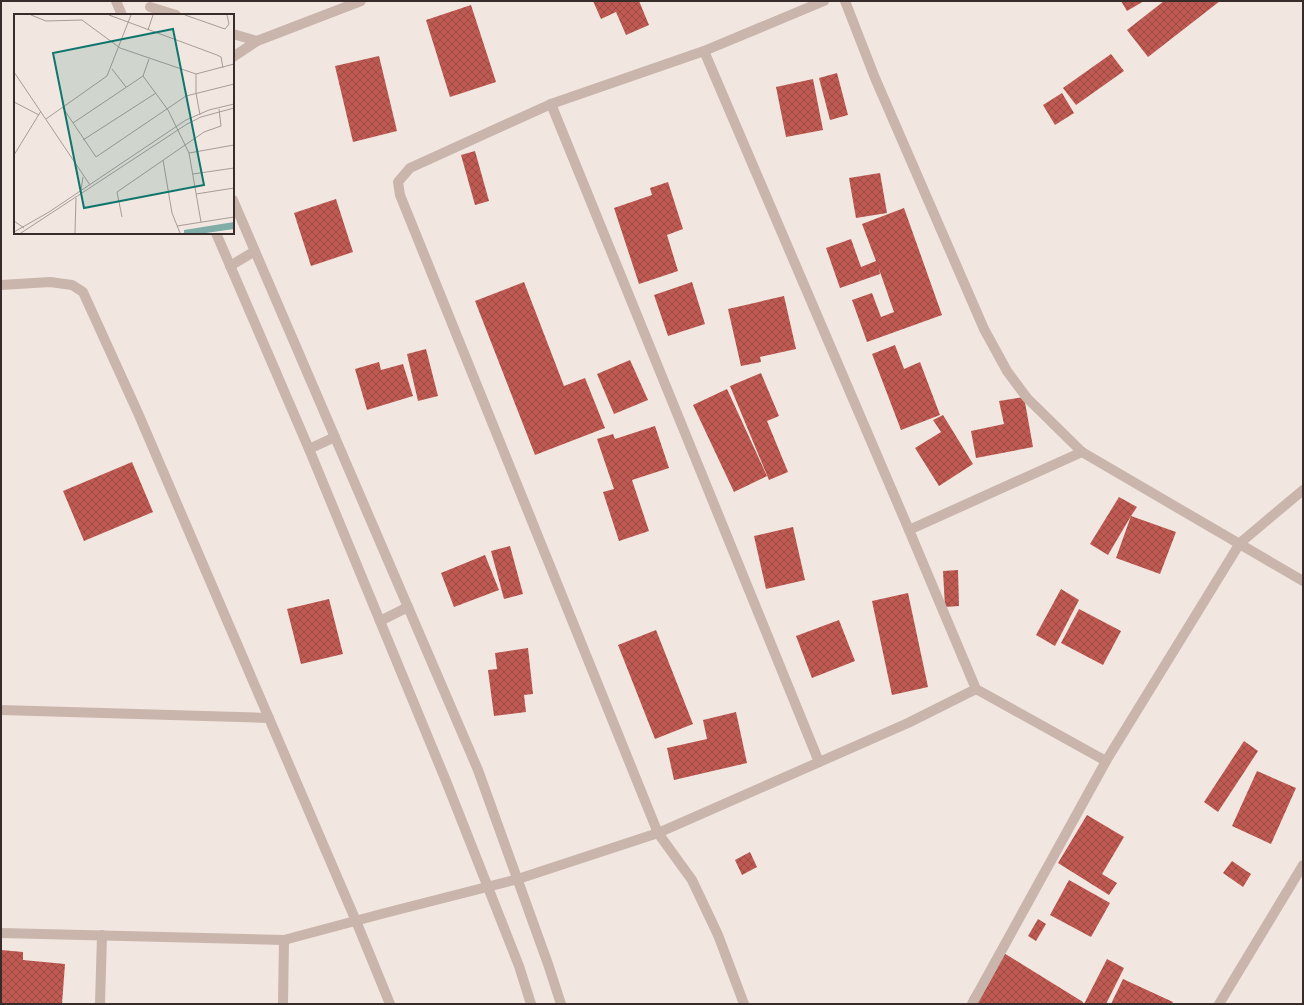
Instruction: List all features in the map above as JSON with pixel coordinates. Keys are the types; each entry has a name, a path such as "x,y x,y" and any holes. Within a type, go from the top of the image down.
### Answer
{"street":[{"path":"116,1 122,14"},
{"path":"234,56 257,41 361,1"},
{"path":"744,1004 718,935 692,880 658,833 400,195 398,182 410,168 551,104 704,52 824,1"},
{"path":"845,1 875,78 984,329 1007,371 1027,398 1082,452 1303,581"},
{"path":"150,8 172,14"},
{"path":"234,34 257,41"},
{"path":"704,52 976,689 1106,761"},
{"path":"551,104 819,762"},
{"path":"234,202 478,770 518,879 561,1004"},
{"path":"216,234 309,449 380,622 488,887 519,966 531,1004"},
{"path":"230,266 255,251"},
{"path":"1,285 50,282 72,285 83,292 138,413 356,921 390,1004"},
{"path":"309,449 335,437"},
{"path":"909,530 1082,452"},
{"path":"972,1004 1106,761 1240,543 1303,490"},
{"path":"380,622 408,607"},
{"path":"1,932 284,940 518,879 658,833 908,723 976,689"},
{"path":"1,710 269,718"},
{"path":"1219,1004 1303,865"},
{"path":"100,1004 102,935"},
{"path":"283,1004 284,940"}],"building":[{"path":"593,1 639,1 649,25 626,35 616,12 601,19"},
{"path":"1121,1 1144,1 1127,11"},
{"path":"1164,1 1220,1 1148,57 1127,30"},
{"path":"471,5 496,82 450,97 426,20"},
{"path":"1111,54 1124,71 1076,105 1063,88"},
{"path":"379,56 397,131 353,142 335,66"},
{"path":"837,73 848,115 830,120 819,78"},
{"path":"813,79 823,130 786,137 776,87"},
{"path":"1062,93 1074,113 1055,125 1043,105"},
{"path":"475,151 489,201 475,205 461,155"},
{"path":"880,173 887,213 856,218 849,178"},
{"path":"668,182 683,229 667,235 678,271 639,284 614,208 652,195 650,188"},
{"path":"336,199 353,252 311,266 294,213"},
{"path":"904,208 942,315 867,342 852,300 872,293 881,317 894,312 879,269 880,274 840,288 826,248 851,239 861,267 876,261 862,224"},
{"path":"524,282 564,386 585,378 605,428 535,455 475,301"},
{"path":"692,282 705,324 668,336 654,295"},
{"path":"784,296 796,349 760,357 761,362 741,366 728,309"},
{"path":"895,345 904,369 920,362 940,415 901,430 872,354"},
{"path":"426,349 438,396 418,401 407,354"},
{"path":"630,360 648,400 614,414 597,374"},
{"path":"379,362 381,370 403,364 413,396 367,410 355,369"},
{"path":"761,373 779,416 767,421 788,472 769,480 730,386"},
{"path":"727,389 767,476 734,492 693,405"},
{"path":"1024,397 1033,447 976,458 971,431 1004,424 999,401"},
{"path":"943,415 973,464 939,486 915,448 941,432 933,420"},
{"path":"655,426 669,468 632,480 649,531 619,541 603,492 614,489 597,439 613,434 615,439"},
{"path":"132,462 153,512 84,541 63,491"},
{"path":"1119,497 1137,507 1108,555 1090,544"},
{"path":"1131,516 1176,532 1160,574 1116,558"},
{"path":"793,527 805,580 766,589 754,536"},
{"path":"510,546 523,594 504,599 491,551"},
{"path":"485,555 499,590 454,607 441,573"},
{"path":"958,570 959,606 945,607 943,571"},
{"path":"1061,589 1079,600 1055,646 1036,635"},
{"path":"908,593 928,687 892,695 872,601"},
{"path":"329,599 343,654 301,664 287,609"},
{"path":"1079,609 1121,631 1103,665 1061,643"},
{"path":"839,620 855,661 812,678 796,636"},
{"path":"656,630 693,724 655,739 618,645"},
{"path":"528,648 533,694 524,695 526,712 494,716 488,670 497,669 495,653"},
{"path":"736,712 747,763 674,780 667,748 707,739 703,720"},
{"path":"1244,741 1258,751 1218,812 1204,802"},
{"path":"1257,771 1296,788 1271,844 1232,826"},
{"path":"1087,815 1124,837 1102,874 1117,883 1109,895 1058,863"},
{"path":"750,852 757,867 742,875 735,860"},
{"path":"1232,861 1251,874 1243,887 1223,873"},
{"path":"1069,880 1110,903 1091,937 1050,915"},
{"path":"1038,919 1046,924 1036,941 1028,936"},
{"path":"1,950 23,952 23,960 65,964 62,1004 1,1004"},
{"path":"999,950 1083,1002 1082,1004 977,1004 969,999"},
{"path":"1107,959 1124,968 1106,1004 1084,1004"},
{"path":"1123,979 1173,1002 1172,1004 1111,1004"}]}
